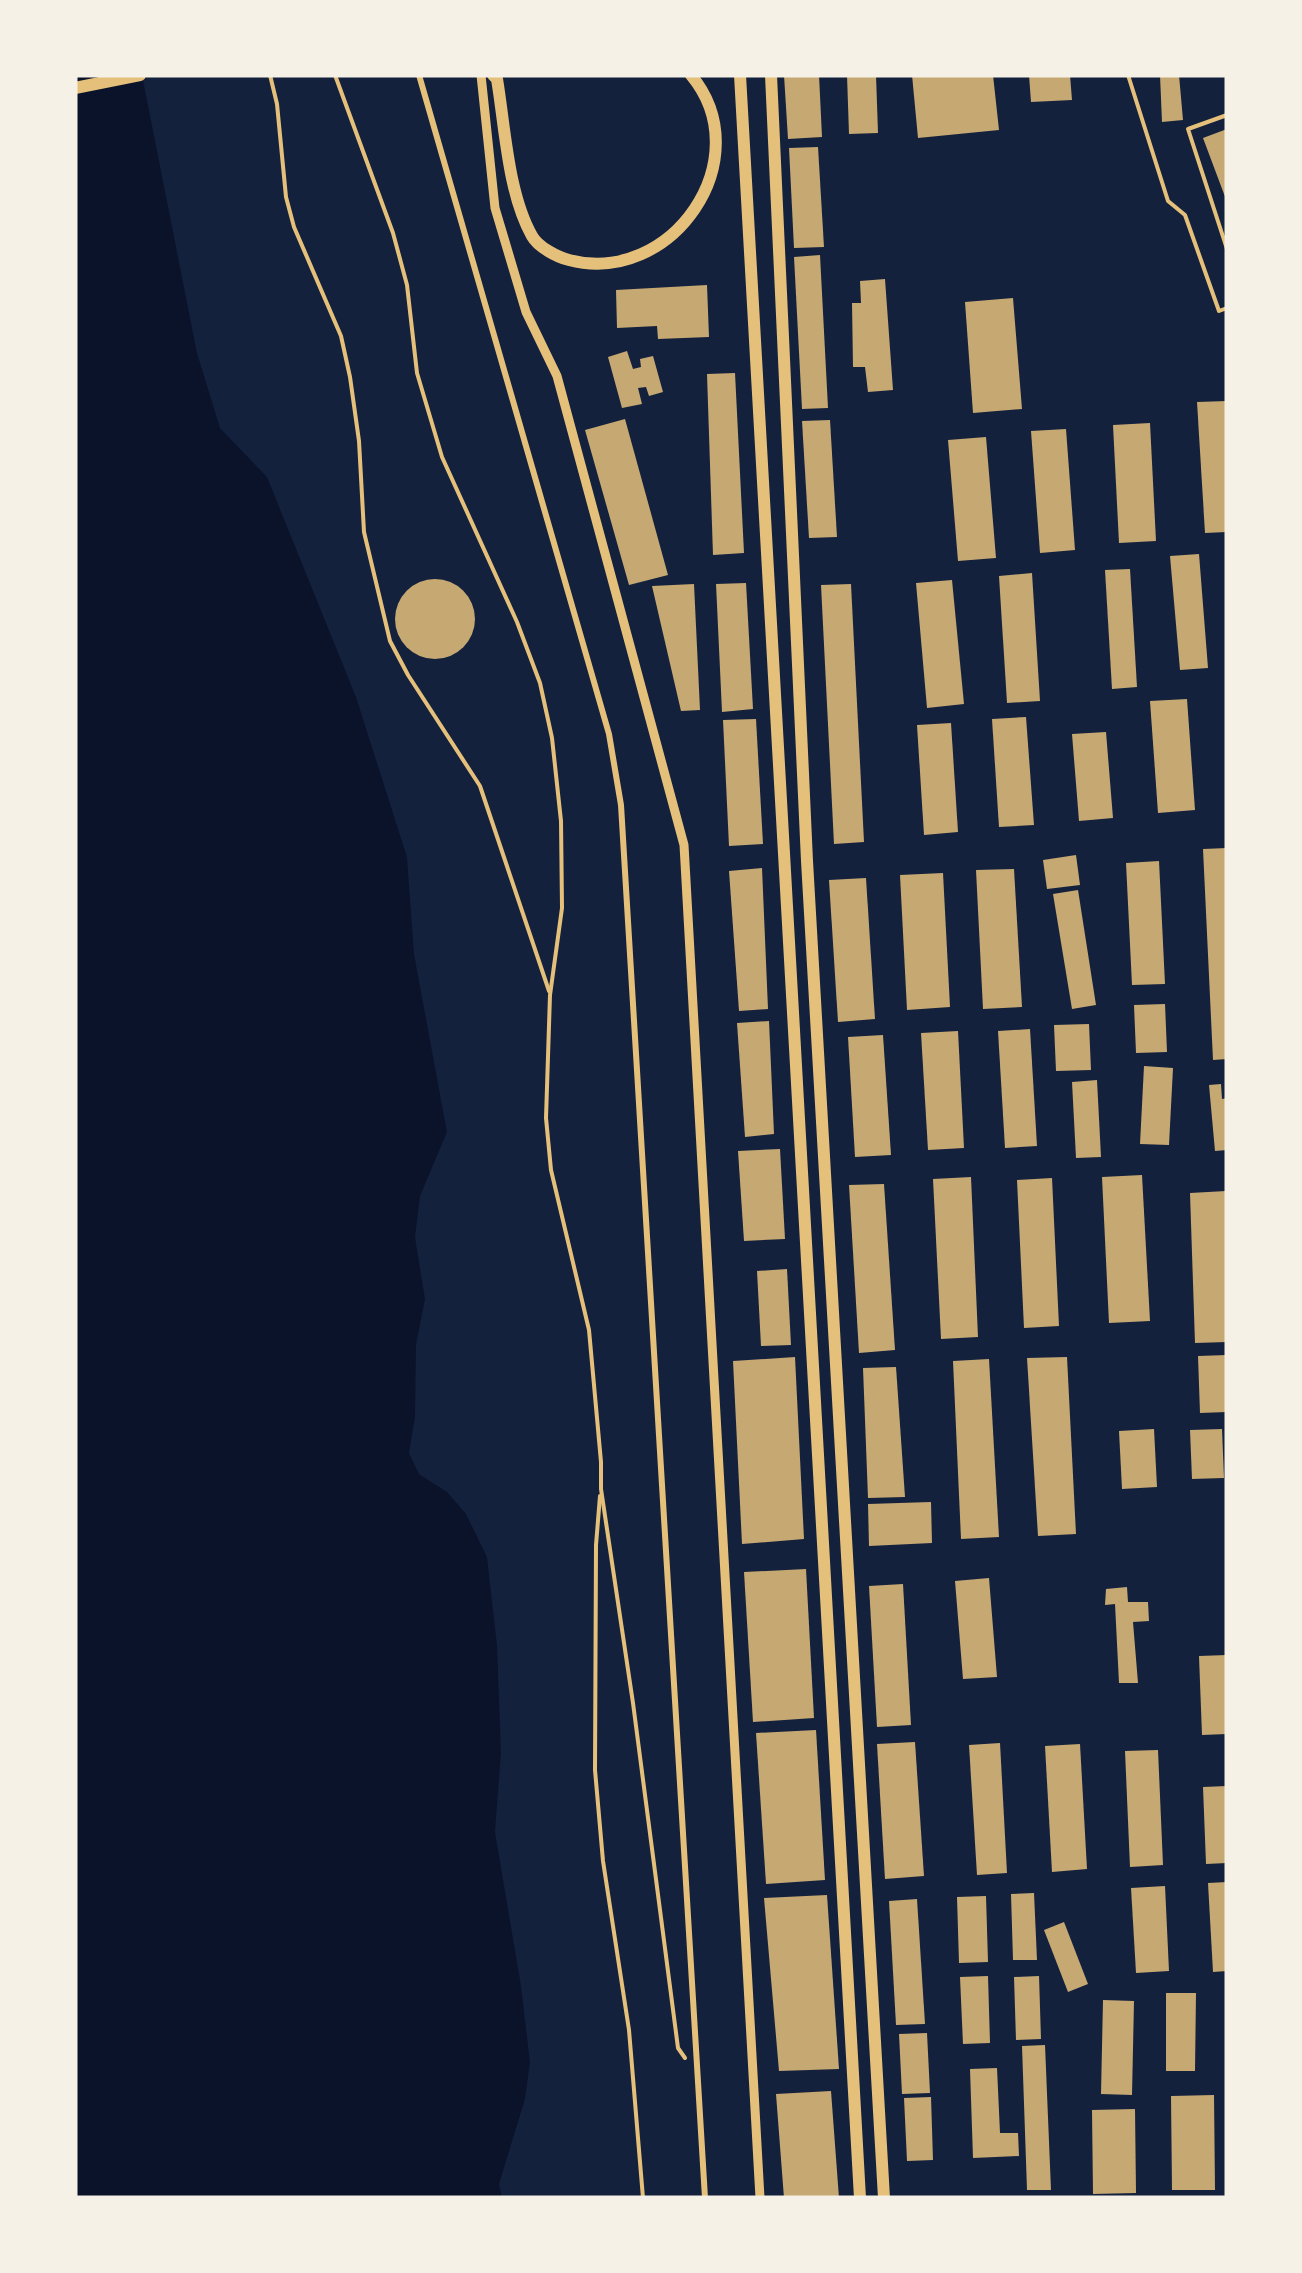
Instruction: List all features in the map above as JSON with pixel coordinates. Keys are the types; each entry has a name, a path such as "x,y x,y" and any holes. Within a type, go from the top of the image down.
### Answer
{"main road":[{"path":"75,88 140,75"},
{"path":"493,75 517,201 534,240 560,258 588,265 635,260 682,226 703,199 713,170 717,135 708,100 691,75"},
{"path":"740,75 860,2198"},
{"path":"771,75 806,861 884,2198"}],"street":[{"path":"420,75 610,734 621,804 704,2198"},
{"path":"481,75 495,208 526,312 558,376 684,845 760,2198"}],"lane":[{"path":"1128,75 1168,201 1185,215 1219,311 1227,308"},
{"path":"1227,115 1188,130 1227,249"}],"path":[{"path":"270,75 278,104 286,197 294,226 340,336 350,377 359,441 364,532 390,641 480,786 550,995"},
{"path":"335,75 393,233 407,285 418,373 442,458 504,589 540,683 552,738 562,821 562,908 550,995 546,1118 550,1170 589,1330 601,1462 596,1562 595,1770 616,1961 630,2030 643,2198"},
{"path":"601,1490 634,1703 678,2048 696,2074"}],"water":[{"path":"75,75 142,75 197,353 220,428 267,477 356,697 407,857 414,954 447,1132 420,1196 415,1237 425,1299 416,1345 415,1417 409,1453 419,1474 447,1492 466,1514 487,1557 497,1645 501,1753 495,1832 530,2062 525,2099 499,2184 502,2198 75,2198"}],"building":[{"path":"784,75 819,75 822,137 788,139"},
{"path":"847,75 876,75 878,133 849,134"},
{"path":"912,75 993,75 999,130 918,138"},
{"path":"1029,75 1070,75 1072,100 1031,102"},
{"path":"1160,75 1179,75 1183,120 1162,122"},
{"path":"1227,129 1227,202 1203,138"},
{"path":"818,147 824,247 794,248 789,148"},
{"path":"820,255 828,408 802,409 794,257"},
{"path":"885,279 893,390 868,392 865,367 853,367 852,303 861,303 860,281"},
{"path":"707,285 709,337 658,339 657,326 617,328 616,290"},
{"path":"1013,298 1022,409 973,413 965,302"},
{"path":"627,351 633,369 641,367 640,359 653,356 663,392 649,396 646,387 638,388 642,404 622,408 608,357"},
{"path":"735,373 744,553 713,555 707,374"},
{"path":"1227,401 1227,532 1205,533 1197,402"},
{"path":"625,419 668,575 629,585 585,430"},
{"path":"830,420 837,537 809,538 802,421"},
{"path":"1150,423 1156,541 1119,543 1113,425"},
{"path":"1066,429 1075,550 1040,553 1031,431"},
{"path":"986,437 996,558 958,561 948,440"},
{"path":"1199,554 1208,668 1180,670 1170,556"},
{"path":"1130,569 1137,687 1112,689 1105,570"},
{"path":"1032,573 1040,701 1007,703 999,576"},
{"path":"435,579 450,582 463,591 472,604 472,634 463,647 450,656 435,659 420,656 407,647 398,634 395,619 398,604 407,591 420,582"},
{"path":"952,580 964,704 927,708 916,583"},
{"path":"746,583 753,709 722,712 716,584"},
{"path":"694,584 700,710 681,711 652,586"},
{"path":"851,584 864,842 834,844 821,585"},
{"path":"1187,699 1195,810 1158,813 1150,701"},
{"path":"1026,717 1034,825 999,827 992,719"},
{"path":"756,719 763,844 729,846 723,720"},
{"path":"951,723 958,832 924,835 917,725"},
{"path":"1106,732 1113,818 1079,821 1072,734"},
{"path":"1227,848 1227,1059 1213,1060 1203,849"},
{"path":"1076,855 1080,885 1047,889 1043,860"},
{"path":"1159,861 1165,984 1132,985 1126,863"},
{"path":"762,868 768,1009 739,1011 729,871"},
{"path":"1014,869 1022,1007 983,1009 976,870"},
{"path":"943,873 950,1007 907,1010 900,875"},
{"path":"866,878 875,1019 838,1022 829,880"},
{"path":"1078,890 1096,1005 1072,1009 1053,894"},
{"path":"1165,1004 1167,1052 1136,1053 1134,1005"},
{"path":"769,1021 774,1134 745,1137 737,1023"},
{"path":"1089,1024 1091,1070 1056,1071 1054,1025"},
{"path":"1030,1029 1037,1146 1005,1148 998,1031"},
{"path":"958,1031 964,1148 928,1150 921,1033"},
{"path":"883,1035 891,1155 855,1157 848,1037"},
{"path":"1144,1066 1173,1068 1169,1145 1140,1144"},
{"path":"1097,1080 1101,1157 1076,1158 1072,1082"},
{"path":"1221,1084 1222,1099 1227,1098 1227,1150 1215,1151 1209,1085"},
{"path":"780,1149 785,1239 744,1241 738,1151"},
{"path":"1142,1175 1150,1321 1109,1323 1102,1177"},
{"path":"971,1177 978,1337 941,1339 933,1179"},
{"path":"1052,1178 1059,1326 1024,1328 1017,1180"},
{"path":"884,1184 895,1350 859,1353 849,1185"},
{"path":"1226,1191 1227,1342 1195,1343 1190,1193"},
{"path":"787,1269 791,1345 761,1346 757,1271"},
{"path":"1227,1355 1227,1412 1200,1413 1198,1356"},
{"path":"795,1357 804,1539 742,1544 733,1361"},
{"path":"1067,1357 1076,1534 1038,1536 1027,1358"},
{"path":"989,1359 999,1537 961,1539 953,1361"},
{"path":"896,1367 905,1497 868,1498 863,1368"},
{"path":"1154,1429 1157,1487 1122,1489 1119,1431"},
{"path":"1222,1429 1224,1478 1192,1479 1190,1430"},
{"path":"931,1502 932,1543 869,1546 868,1504"},
{"path":"806,1569 814,1718 753,1722 744,1572"},
{"path":"989,1578 997,1677 963,1679 955,1581"},
{"path":"903,1584 911,1725 877,1727 869,1586"},
{"path":"1127,1587 1128,1602 1148,1602 1149,1621 1133,1622 1138,1683 1119,1683 1115,1604 1105,1605 1106,1589"},
{"path":"1227,1655 1227,1734 1202,1735 1199,1656"},
{"path":"816,1730 825,1880 766,1884 756,1733"},
{"path":"915,1742 924,1876 885,1879 877,1744"},
{"path":"1000,1743 1007,1873 977,1875 969,1745"},
{"path":"1080,1744 1087,1869 1052,1872 1045,1746"},
{"path":"1158,1750 1163,1865 1130,1867 1125,1751"},
{"path":"1227,1786 1227,1863 1206,1864 1203,1787"},
{"path":"1227,1882 1227,1971 1213,1972 1208,1883"},
{"path":"1165,1886 1169,1971 1136,1973 1131,1888"},
{"path":"1034,1893 1037,1960 1013,1960 1011,1894"},
{"path":"827,1895 839,2069 779,2071 764,1898"},
{"path":"986,1896 988,1962 959,1963 957,1897"},
{"path":"917,1899 925,2024 896,2025 889,1901"},
{"path":"1064,1922 1088,1984 1068,1992 1044,1930"},
{"path":"988,1976 990,2043 963,2044 960,1977"},
{"path":"1039,1976 1041,2039 1016,2040 1014,1977"},
{"path":"1166,1993 1196,1993 1195,2071 1166,2071"},
{"path":"1103,2000 1134,2001 1132,2095 1101,2094"},
{"path":"927,2033 930,2093 902,2094 899,2034"},
{"path":"1045,2045 1051,2190 1027,2190 1022,2046"},
{"path":"997,2068 1000,2133 1018,2133 1019,2156 973,2158 970,2069"},
{"path":"831,2091 839,2198 784,2198 776,2094"},
{"path":"1214,2095 1215,2190 1172,2190 1171,2096"},
{"path":"931,2097 933,2160 907,2161 904,2098"},
{"path":"1135,2109 1136,2193 1093,2194 1092,2110"}]}
